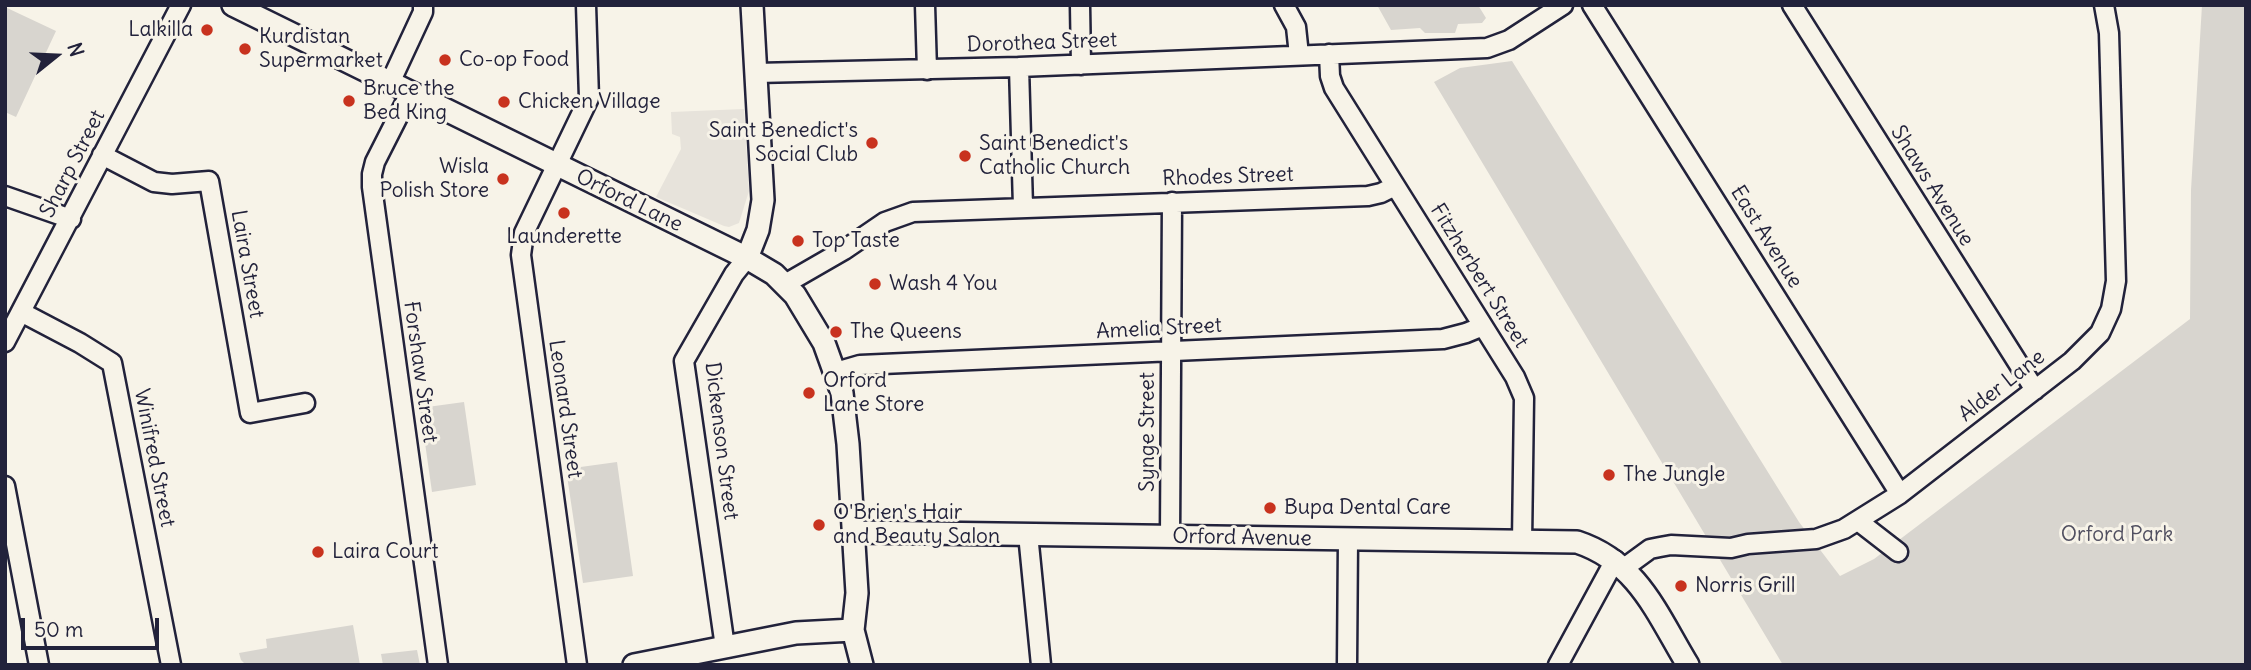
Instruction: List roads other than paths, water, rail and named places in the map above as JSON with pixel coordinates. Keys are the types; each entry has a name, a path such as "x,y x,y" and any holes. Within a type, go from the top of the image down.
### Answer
{"street":[{"name":"Sharp Street","path":"5,342 14,315 71,219 181,5"},
{"path":"390,83 423,12 423,5"},
{"name":"Leonard Street","path":"577,665 521,255 524,233 589,98 586,5"},
{"path":"747,258 758,230 763,200 752,5"},
{"path":"925,5 927,70"},
{"path":"1080,5 1081,65"},
{"path":"1283,5 1296,27 1299,55"},
{"name":"Dorothea Street","path":"756,73 1081,65 1486,48 1509,40 1563,5"},
{"name":"East Avenue","path":"1592,5 1900,494"},
{"name":"Shaws Avenue","path":"1792,5 2035,390"},
{"name":"Alder Lane","path":"1620,564 1660,547 1731,548 1748,544 1816,539 1858,521 1900,494 2035,390 2084,351 2100,333 2111,309 2117,265 2109,33 2105,5"},
{"name":"Orford Lane","path":"237,6 763,266 785,284 815,325 836,372 842,393 847,426 857,593 853,630"},
{"name":"Fitzherbert Street","path":"1329,54 1330,76 1334,88 1515,377 1524,398 1522,542"},
{"path":"1019,67 1023,207"},
{"name":"Forshaw Street","path":"410,93 375,162 372,187 438,665"},
{"name":"Laira Street","path":"102,155 154,182 172,184 209,181 250,412 305,404"},
{"name":"Rhodes Street","path":"785,284 900,216 928,211 1368,196 1395,186"},
{"path":"5,196 71,219"},
{"name":"Synge Street","path":"1170,536 1172,202"},
{"name":"Dickenson Street","path":"725,647 684,361 734,274 747,258"},
{"name":"Winifred Street","path":"14,315 80,343 112,363 171,665"},
{"name":"Amelia Street","path":"836,372 860,365 1443,339 1483,326"},
{"path":"5,486 39,665"},
{"path":"1858,521 1898,552"},
{"name":"Orford Avenue","path":"853,532 1577,542 1594,548 1620,564"},
{"path":"1028,534 1041,665"},
{"path":"1348,540 1348,665"},
{"path":"1558,665 1620,564 1643,590 1688,665"},
{"path":"634,665 801,632 853,630 862,665"}],"place":[{"name":"Lalkilla","path":"207,30"},
{"name":"Kurdistan Supermarket","path":"245,49"},
{"name":"Co-op Food","path":"445,60"},
{"name":"Bruce the Bed King","path":"349,101"},
{"name":"Chicken Village","path":"504,102"},
{"name":"Saint Benedict's Social Club","path":"872,143"},
{"name":"Saint Benedict's Catholic Church","path":"965,156"},
{"name":"Wisla Polish Store","path":"503,179"},
{"name":"Launderette","path":"564,213"},
{"name":"Top Taste","path":"798,241"},
{"name":"Wash 4 You","path":"875,284"},
{"name":"The Queens","path":"836,332"},
{"name":"Orford Lane Store","path":"809,393"},
{"name":"The Jungle","path":"1609,475"},
{"name":"Bupa Dental Care","path":"1270,508"},
{"name":"O'Brien's Hair and Beauty Salon","path":"819,525"},
{"name":"Laira Court","path":"318,552"},
{"name":"Norris Grill","path":"1681,586"}],"park label":[{"name":"Orford Park","path":"2117,535"}]}
